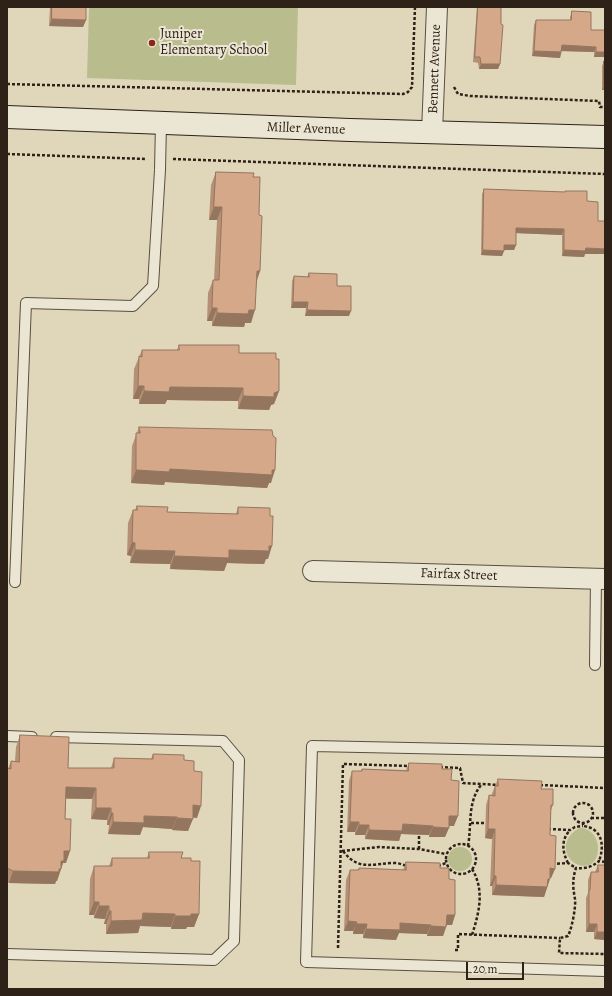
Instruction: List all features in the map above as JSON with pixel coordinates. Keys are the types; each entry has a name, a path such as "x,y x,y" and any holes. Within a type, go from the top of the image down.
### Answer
{"street":[{"name":"Bennett Avenue","path":"432,132 437,7"},
{"name":"Miller Avenue","path":"7,118 605,137"},
{"name":"Fairfax Street","path":"313,570 600,579"}],"lane":[{"path":"15,582 26,303 133,306 153,286 161,123"},
{"path":"595,665 600,579"},
{"path":"7,736 223,741 239,760 234,941 214,960 7,954"},
{"path":"605,752 312,746 306,962 605,971"}],"path":[{"path":"7,84 402,94 408,92 412,87 415,7"},
{"path":"454,81 454,88 458,94 470,96 599,101 600,107 605,107"},
{"path":"7,154 605,174"},
{"path":"344,948 337,948 342,851 343,764 413,766"},
{"path":"436,767 460,768 463,783 506,785"},
{"path":"468,846 473,797 482,784"},
{"path":"538,785 605,788"},
{"path":"547,864 568,863 576,868 583,869 591,867 599,861 602,849 600,836 590,826 577,821 574,816 574,810 577,805 583,803 589,805 592,809 591,818"},
{"path":"568,863 563,847 564,839 570,830 583,824 591,818 605,818"},
{"path":"471,823 492,823"},
{"path":"543,828 570,830"},
{"path":"419,831 419,849"},
{"path":"458,844 468,846 476,856 475,865 469,872 460,874 451,871 446,863 446,854 449,849 458,844"},
{"path":"342,851 349,849 379,847 419,849 446,854"},
{"path":"342,851 352,861 362,865 374,866 397,863 413,867"},
{"path":"599,861 605,862"},
{"path":"438,866 446,863"},
{"path":"450,950 458,950 458,934 560,938 568,936 571,931 575,900 572,886 576,868"},
{"path":"472,869 479,887 480,901 472,935"},
{"path":"560,938 560,953 605,954"}],"green space":[{"name":"Juniper Elementary School","path":"89,7 298,7 296,85 87,78"},
{"path":"580,828 593,833 598,846 595,860 589,865 585,866 573,862 566,850 569,837"},
{"path":"460,847 468,851 472,859 468,867 460,871 452,867 448,859 452,851"}],"building":[{"path":"52,7 86,7 86,20 52,19"},
{"path":"478,7 501,7 501,24 503,25 500,64 481,64 480,57 475,57"},
{"path":"572,11 591,12 591,30 605,30 605,52 596,52 596,47 562,45 561,52 534,51 536,20 571,20"},
{"path":"605,61 605,85 604,85"},
{"path":"216,172 254,173 253,177 260,177 259,215 262,216 260,271 257,271 255,310 249,310 248,314 217,313 217,308 212,308 213,280 219,280 222,207 214,207"},
{"path":"484,189 565,192 587,191 587,201 598,202 598,221 605,221 605,249 586,248 585,251 564,250 564,229 516,228 516,245 504,245 504,251 483,250"},
{"path":"309,273 337,274 337,286 351,286 351,311 307,310 308,302 293,302 294,276 309,277"},
{"path":"179,345 239,345 239,353 276,353 276,359 279,359 279,391 274,393 274,397 243,396 243,388 170,387 169,392 144,391 144,386 138,386 139,356 142,357 142,350 179,350"},
{"path":"139,427 272,430 273,436 276,438 275,470 272,470 272,475 170,469 169,472 136,470 136,433 140,433"},
{"path":"137,506 168,507 167,512 238,514 238,507 270,508 270,516 273,516 272,546 269,546 269,551 229,550 229,558 174,556 175,551 135,550 135,543 132,542 133,510 137,510"},
{"path":"20,735 69,737 68,768 114,768 114,758 153,759 153,754 184,755 184,760 194,761 194,771 202,772 201,806 193,805 193,819 144,816 144,823 113,822 113,813 111,813 111,808 96,808 96,788 66,787 65,819 71,819 70,851 64,851 64,861 61,861 61,869 59,869 59,872 13,871 7,868 7,768 11,769 11,761 19,762"},
{"path":"409,763 442,764 442,769 452,769 451,780 459,781 458,816 449,816 449,828 403,824 402,831 369,830 369,825 359,825 359,822 350,822 352,771 362,771 362,769 408,771"},
{"path":"498,779 542,781 541,789 553,789 550,835 556,836 555,869 550,868 550,879 548,879 547,887 496,885 496,876 494,876 495,829 488,829 489,795 495,796 495,786 498,786"},
{"path":"149,852 183,852 181,858 191,858 191,861 200,861 199,914 191,914 191,916 175,916 175,914 143,913 142,920 111,921 111,911 109,911 109,906 99,906 99,902 94,902 94,866 112,866 112,858 149,858"},
{"path":"406,862 440,863 440,868 449,868 449,879 455,880 455,915 447,915 446,927 400,923 400,930 366,929 367,924 356,924 357,922 348,921 350,870 359,870 359,868 406,870"},
{"path":"598,865 605,865 605,932 597,932 597,924 589,924 589,890 591,872 598,872"}],"place":[{"name":"Juniper Elementary School","path":"152,43"}]}
